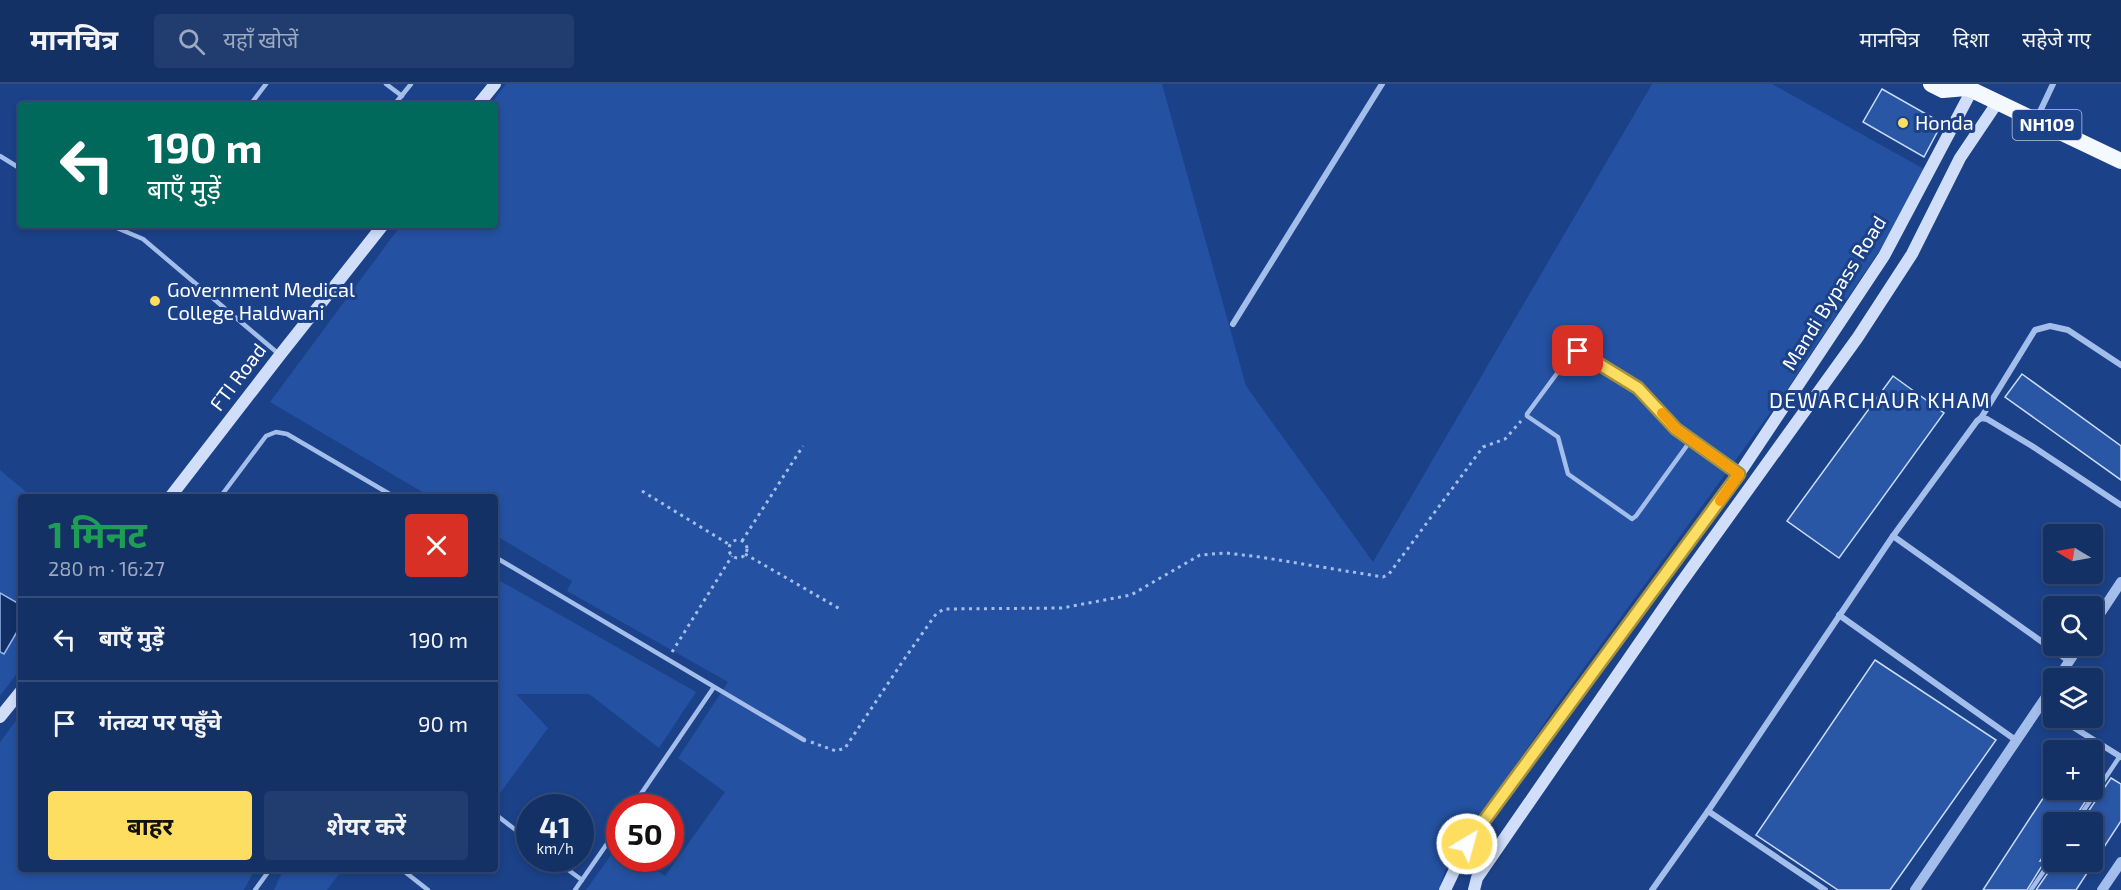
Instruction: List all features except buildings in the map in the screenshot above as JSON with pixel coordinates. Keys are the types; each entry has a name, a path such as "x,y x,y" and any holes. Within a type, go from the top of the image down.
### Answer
{"highway":[{"name":"NH109","path":"1931,84 1943,90 1967,88 2121,161"}],"main road":[{"path":"480,102 495,84"},
{"name":"Mandi Bypass Road","path":"1445,890 1467,844 1739,474 1884,256 1967,88"},
{"name":"Mandi Bypass Road","path":"1474,890 1477,878 1678,587 1864,328 1912,254 1960,158 1997,103"},
{"name":"FTI Road","path":"173,494 381,228"},
{"path":"2,712 18,694"}],"street":[{"path":"1233,324 1382,84"},
{"path":"2036,120 2053,84"},
{"path":"1652,890 1708,811 1893,536 1981,418 2036,330 2050,326 2068,330 2121,365"},
{"path":"1981,418 1987,419 2032,446 2121,505"},
{"path":"1893,536 2069,661"},
{"path":"2103,609 2121,582"},
{"path":"1839,615 2017,741"},
{"path":"2064,668 2072,656"},
{"path":"1915,890 2043,702"},
{"path":"2074,728 2120,757"},
{"path":"1708,811 1825,890"},
{"path":"2102,890 2121,862"}],"lane":[{"path":"252,102 266,84"},
{"path":"386,84 402,96"},
{"path":"397,102 411,84"},
{"path":"0,156 18,167"},
{"path":"117,228 142,239 280,355"},
{"path":"1691,440 1632,519 1568,474 1558,437 1527,415 1572,353 1578,351 1638,388 1676,429 1739,474"},
{"path":"222,494 266,436 276,432 287,434 390,494"},
{"path":"498,559 804,740"},
{"path":"641,794 714,687"},
{"path":"2083,812 2120,757"},
{"path":"498,816 516,830"},
{"path":"575,890 606,845"},
{"path":"255,890 268,872"},
{"path":"405,872 428,890"},
{"path":"571,872 582,880"},
{"path":"2031,890 2043,872"}],"path":[{"path":"804,740 836,751 845,748 911,649 936,614 944,609 1062,608 1131,595 1200,555 1226,553 1383,577 1389,574 1483,447 1504,440 1527,415"},
{"path":"742,542 803,446"},
{"path":"642,491 730,545"},
{"path":"742,542 734,542 730,545 729,551 737,558 745,554"},
{"path":"742,542 746,548 745,554"},
{"path":"745,554 840,609"},
{"path":"668,659 732,556"}],"shaded area":[{"path":"506,84 1162,84 1246,386 1373,562 1652,84 1772,84 1931,173 1786,391 1554,709 1445,870 1439,890 586,890 606,862 606,872 659,872 665,876 668,872 684,872 684,849 725,792 678,758 728,682 567,591 572,581 498,537 498,494 426,494 270,402 399,228 498,228 498,102 492,102"},
{"path":"0,470 29,494 18,494 18,672 0,696"},
{"path":"498,580 696,692 659,748 589,694 516,694 548,728 498,796"},
{"path":"0,593 18,603 18,630 4,654 0,652"},
{"path":"18,718 18,872 253,872 244,890 0,890 0,742"},
{"path":"282,872 341,872 327,890 274,890"}],"slow traffic":[{"path":"1662,413 1676,429 1739,474 1720,501"}],"place":[{"name":"Honda","path":"1903,123"},
{"name":"Government Medical College Haldwani","path":"155,301"}],"district":[{"name":"DEWARCHAUR KHAM","path":"1880,401"}],"route":[{"path":"1467,844 1739,474 1676,429 1638,388 1578,351"}]}
